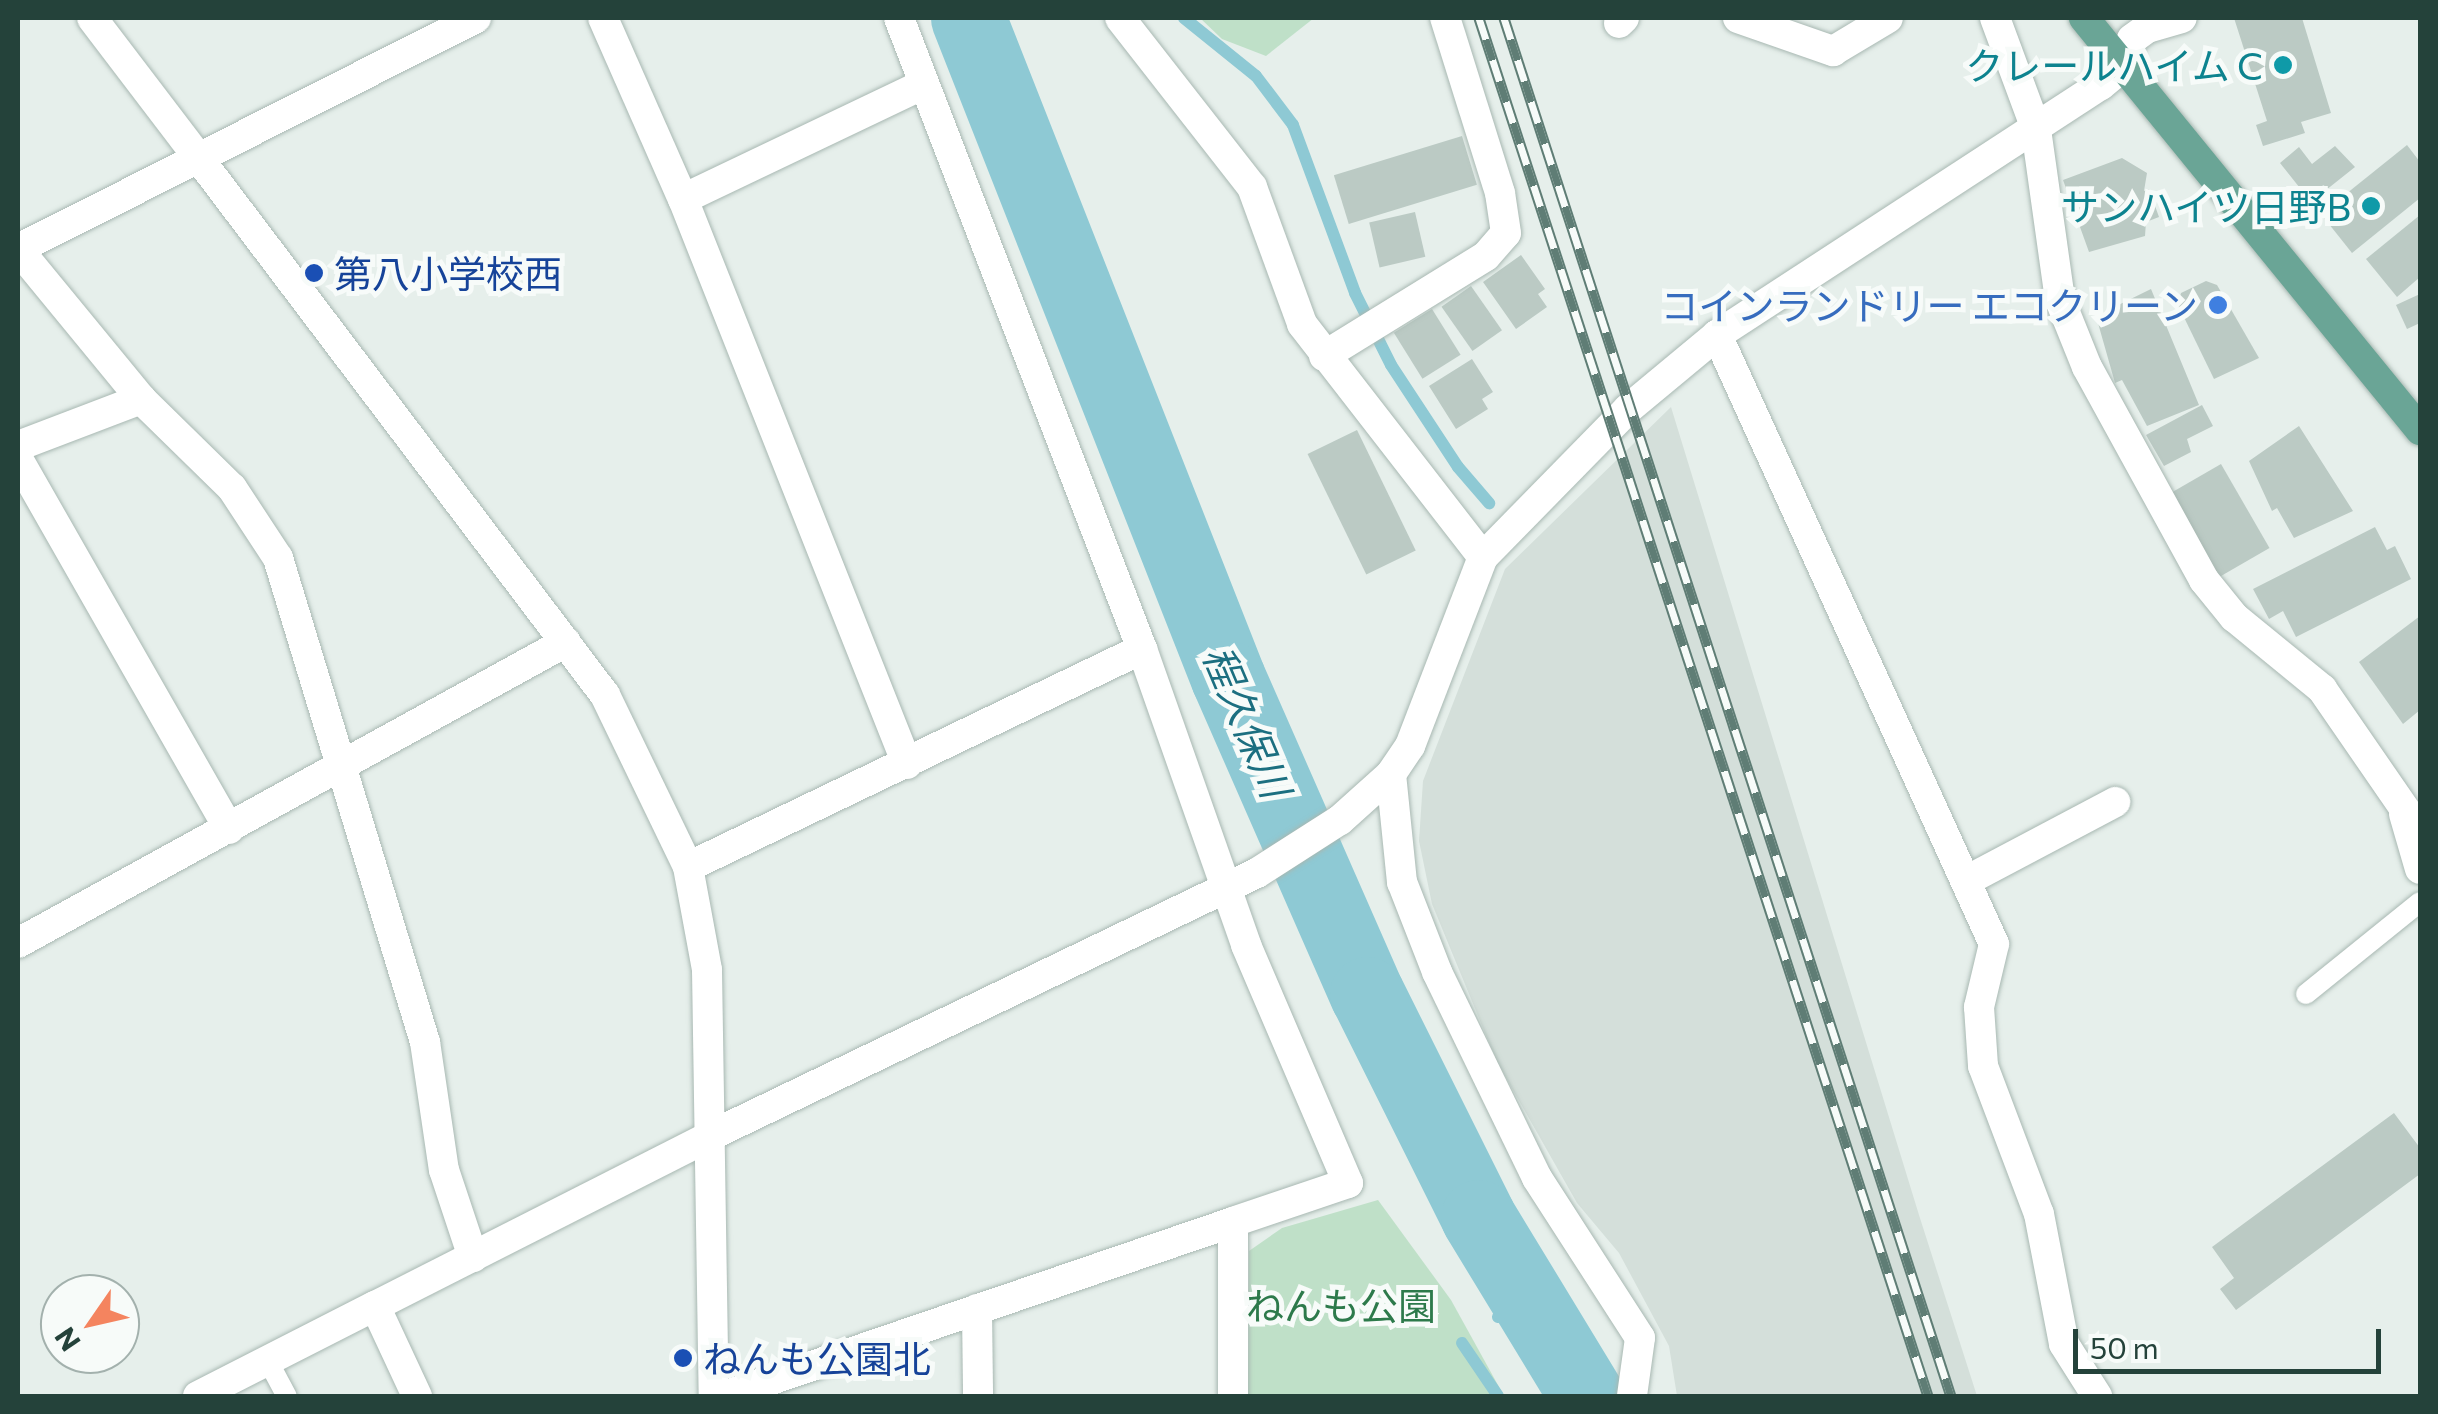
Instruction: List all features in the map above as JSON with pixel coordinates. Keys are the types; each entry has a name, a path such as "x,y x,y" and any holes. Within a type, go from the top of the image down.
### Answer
{"main road":[{"path":"2084,18 2420,430"}],"street":[{"path":"92,18 566,642 644,767 688,868 708,970 714,1134 714,1396"},
{"path":"473,1257 444,1170 425,1042 338,771 278,558 232,488 141,399 18,249 476,18"},
{"path":"603,18 683,199 907,764"},
{"path":"724,1396 1348,1183 1225,886 1142,648 899,18"},
{"path":"1120,18 1252,187 1302,324 1483,558"},
{"path":"1324,356 1486,256 1506,233 1500,194 1444,18"},
{"path":"1738,18 1833,51 1888,18"},
{"path":"1994,18 2036,129 2048,184 2054,265 2072,334 2179,539 2234,617 2322,689 2420,831"},
{"path":"198,1396 714,1134 1269,864 1340,820 1391,774 1426,714 1462,599 1483,558 1628,409 1717,334 2036,129 2124,66 2132,40 2182,18"},
{"path":"683,199 924,84"},
{"path":"1717,334 1994,944 1980,1007 1983,1066 2040,1214 2064,1344 2097,1396"},
{"path":"18,446 141,399"},
{"path":"18,459 229,828"},
{"path":"18,943 338,771 566,642"},
{"path":"688,868 1142,648"},
{"path":"1391,774 1402,882 1437,972 1537,1178 1640,1338 1632,1396"},
{"path":"1966,880 2115,802"},
{"path":"2401,804 2420,869"},
{"path":"1233,1222 1233,1396"},
{"path":"375,1306 418,1396"},
{"path":"977,1310 978,1396"}],"lane":[{"path":"2306,994 2420,902"},
{"path":"268,1361 286,1396"}],"shaded area":[{"path":"1671,407 1977,1396 1677,1396 1669,1346 1619,1253 1577,1203 1497,1062 1432,904 1419,841 1423,781 1505,569"}],"green space":[{"path":"1200,18 1314,18 1266,56 1222,39"},
{"name":"ねんも公園","path":"1378,1200 1451,1300 1504,1396 1248,1396 1249,1251 1282,1228"}],"building":[{"name":"クレールハイム C","path":"2234,18 2302,18 2331,113 2301,122 2305,133 2263,146 2256,125 2267,121"},
{"path":"1462,136 1477,185 1349,224 1334,175"},
{"name":"サンハイツ日野B","path":"2407,145 2420,162 2420,198 2352,253 2321,214"},
{"path":"2335,146 2355,167 2311,202 2280,163 2299,147 2312,164"},
{"path":"2122,158 2147,173 2144,191 2149,189 2159,217 2146,222 2145,236 2089,252 2063,180"},
{"path":"1415,212 1425,257 1380,267 1369,223"},
{"path":"2420,215 2420,277 2397,297 2366,259"},
{"path":"1521,255 1545,289 1538,294 1547,307 1516,329 1483,282"},
{"path":"2206,281 2217,285 2259,358 2214,379 2178,305 2181,293"},
{"path":"1471,286 1502,330 1472,351 1442,307"},
{"path":"2151,289 2199,405 2147,426 2122,380 2115,383 2096,316"},
{"path":"2420,294 2420,323 2407,329 2396,305"},
{"path":"1432,309 1461,355 1422,379 1394,333"},
{"path":"1472,359 1493,392 1482,399 1488,409 1456,429 1429,386"},
{"path":"2202,405 2213,426 2187,439 2191,452 2164,466 2146,435"},
{"path":"2299,426 2353,511 2294,538 2277,508 2272,511 2249,461"},
{"path":"1357,430 1416,550 1366,575 1308,454"},
{"path":"2221,464 2270,548 2219,577 2171,493"},
{"path":"2375,527 2387,550 2395,546 2411,579 2296,637 2283,611 2269,619 2253,589"},
{"path":"2420,616 2420,710 2403,724 2359,662"},
{"path":"2394,1113 2420,1148 2420,1174 2236,1310 2220,1289 2234,1278 2212,1247"}],"waterway":[{"name":"程久保川","path":"968,18 1228,678 1367,994 1478,1217 1587,1396"},
{"path":"1184,18 1256,76 1293,125 1355,293 1391,365 1458,467 1489,503"},
{"path":"1498,1317 1525,1296"},
{"path":"1462,1343 1498,1396"}],"railway":[{"path":"1479,18 1928,1396"},
{"path":"1504,18 1951,1396"}],"place":[{"name":"クレールハイム C","path":"2283,65"},
{"name":"サンハイツ日野B","path":"2371,206"},
{"name":"第八小学校西","path":"314,273"},
{"name":"コインランドリー エコクリーン","path":"2218,305"},
{"name":"ねんも公園北","path":"683,1358"}]}
